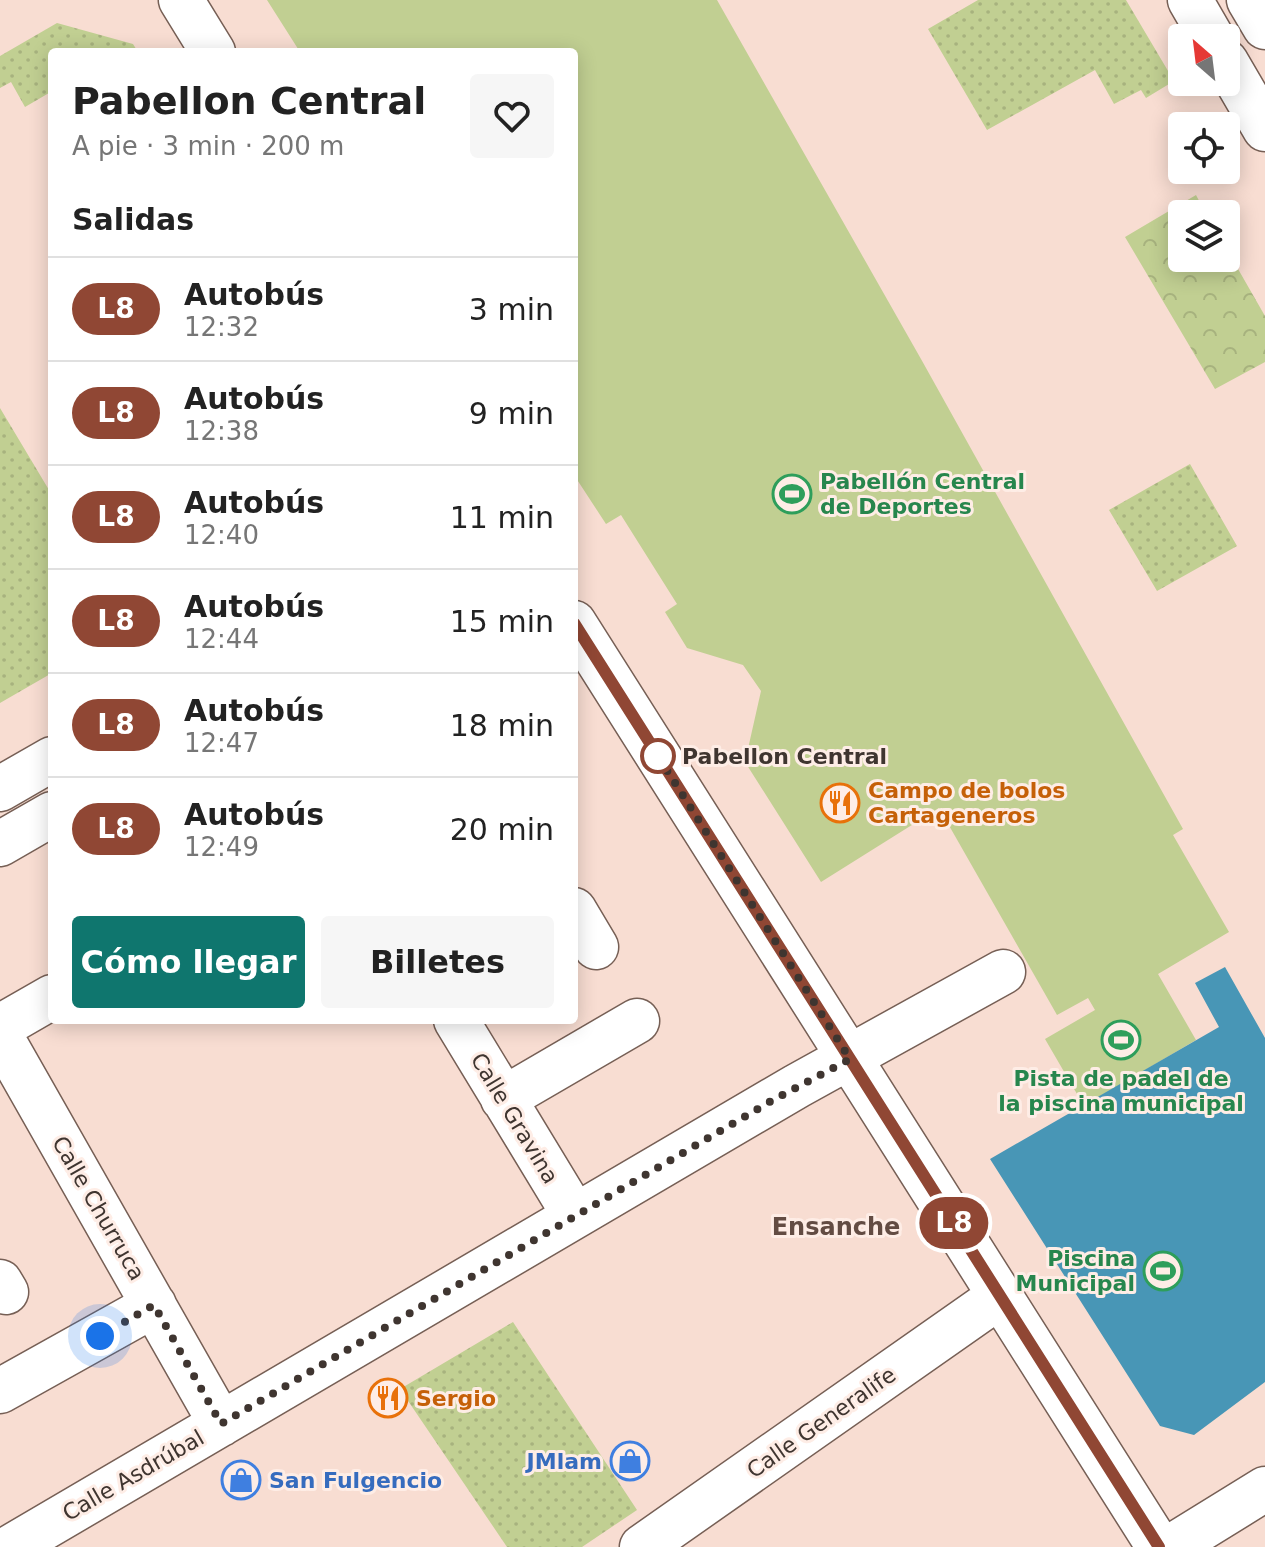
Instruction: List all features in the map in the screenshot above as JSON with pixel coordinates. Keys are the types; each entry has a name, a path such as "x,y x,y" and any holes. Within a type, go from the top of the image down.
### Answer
{"street":[{"path":"181,0 211,48"},
{"path":"1190,0 1204,24"},
{"path":"1249,0 1265,27"},
{"path":"1240,86 1265,129"},
{"path":"578,638 591,685 850,1059 1159,1547"},
{"path":"0,789 48,761"},
{"path":"0,844 48,816"},
{"path":"578,917 596,947"},
{"name":"Calle Asdrúbal","path":"11,1547 797,1086 1003,972"},
{"path":"0,1027 48,999"},
{"path":"503,1099 637,1021"},
{"name":"Calle Gravina","path":"458,1024 575,1216"},
{"name":"Calle Churruca","path":"0,1035 221,1424"},
{"name":"Calle Generalife","path":"642,1547 1000,1296"},
{"path":"0,1391 154,1305"},
{"path":"1171,1547 1265,1489"}],"green space":[{"name":"Pabellón Central de Deportes","path":"267,0 717,0 1183,829 1173,835 1229,932 1158,974 1196,1040 1084,1106 1045,1039 1095,1010 1088,998 1057,1015 939,808 821,882 745,762 761,691 743,665 687,648 665,612 677,604 621,515 606,524 578,481 578,48 297,48"},
{"path":"978,0 1126,0 1168,71 1168,85 1146,98 1141,90 1114,104 1095,70 987,130 928,29"},
{"path":"57,23 133,44 136,48 48,48 48,94 25,107 11,82 0,88 0,56"},
{"path":"1168,212 1168,272 1240,272 1265,316 1265,362 1215,389 1125,237"},
{"path":"0,408 48,488 48,675 0,703"},
{"path":"1190,464 1237,546 1157,591 1109,510"},
{"path":"513,1322 637,1510 582,1547 507,1547 400,1389"}],"water":[{"name":"Piscina Municipal","path":"1225,967 1265,1038 1265,1382 1194,1435 1160,1426 990,1159 1219,1027 1195,983"}],"bus line":[{"name":"L8","path":"578,629 1159,1547"}],"place":[{"name":"Pabellón Central de Deportes","path":"792,494"},
{"name":"Pabellon Central","path":"658,756"},
{"name":"Campo de bolos Cartageneros","path":"840,803"},
{"name":"Pista de padel de la piscina municipal","path":"1121,1040"},
{"name":"Piscina Municipal","path":"1163,1271"},
{"name":"Sergio","path":"388,1398"},
{"name":"JMlam","path":"630,1461"},
{"name":"San Fulgencio","path":"241,1480"}],"district":[{"name":"Ensanche","path":"836,1227"}],"route":[{"path":"100,1336 154,1305 221,1424 797,1086 850,1059 656,753 658,756"}]}
